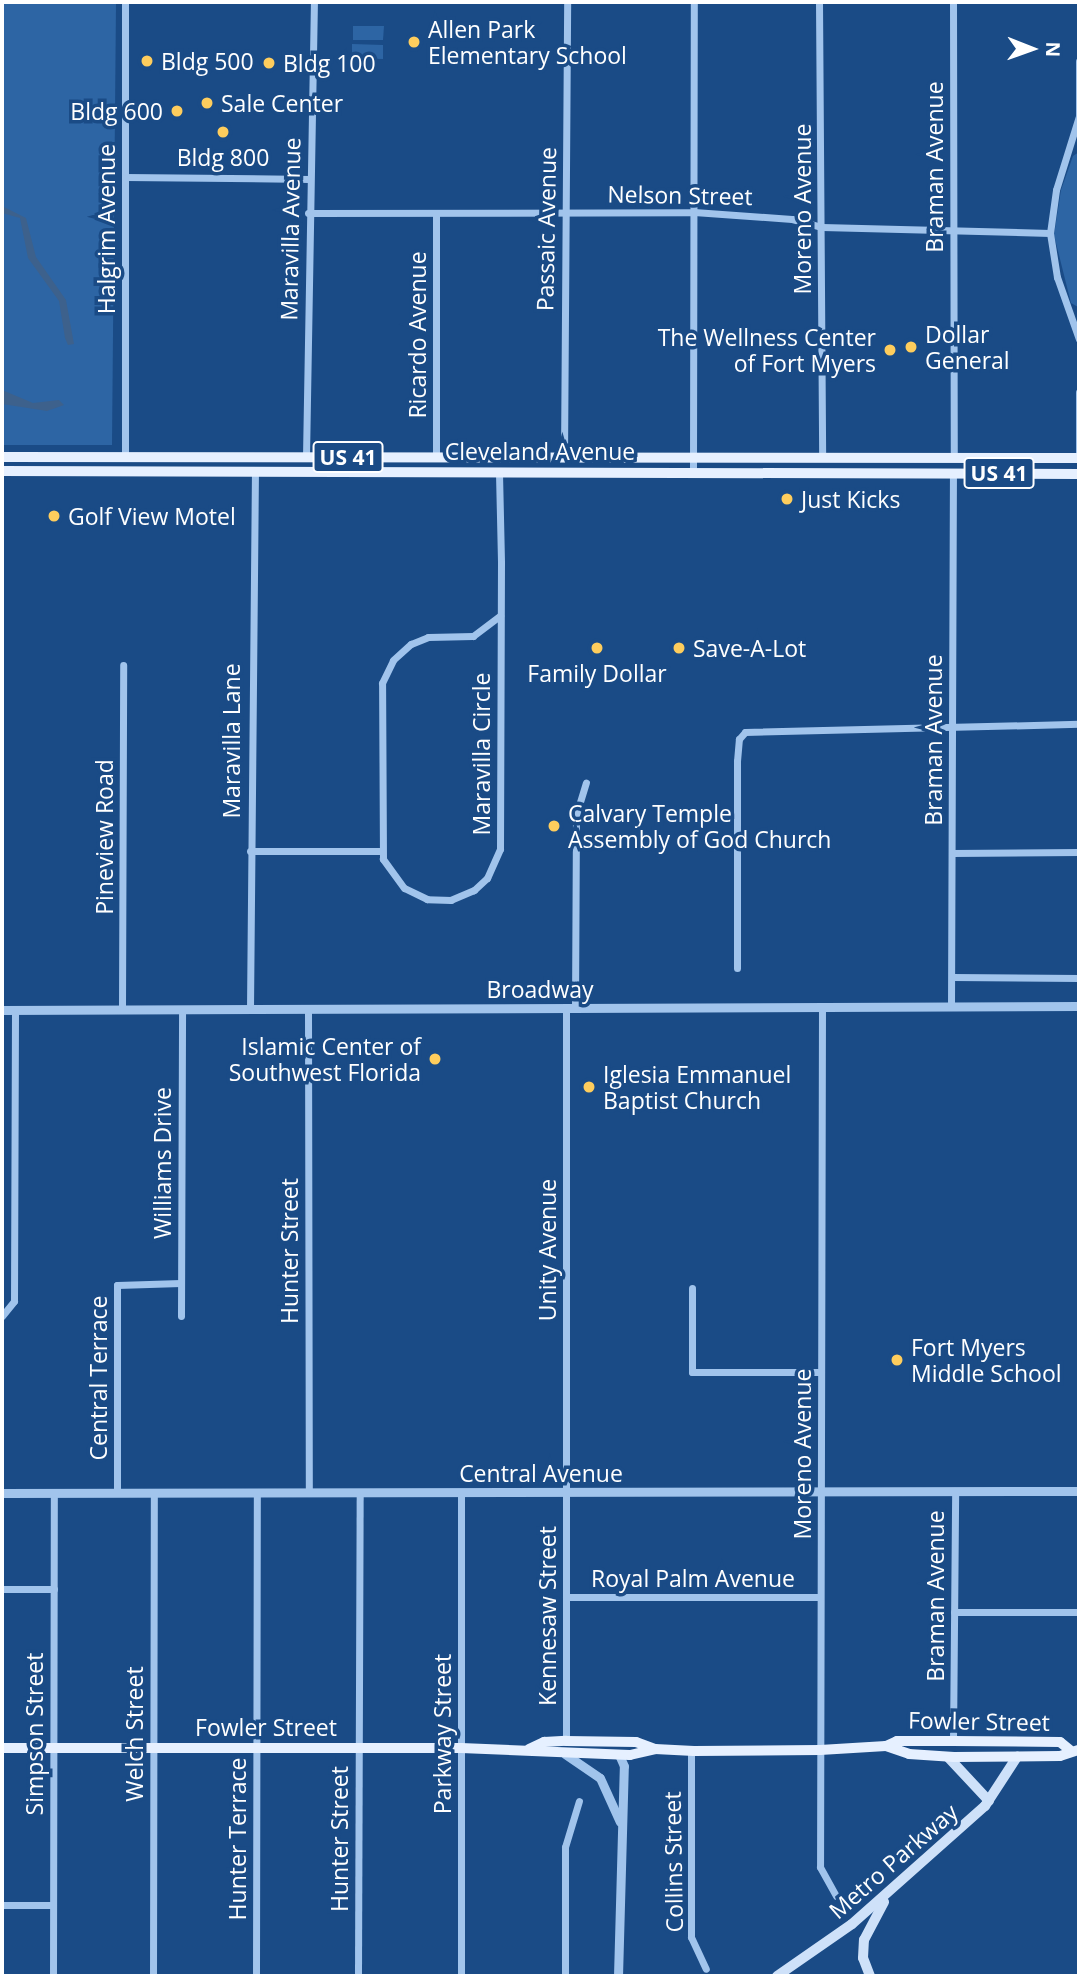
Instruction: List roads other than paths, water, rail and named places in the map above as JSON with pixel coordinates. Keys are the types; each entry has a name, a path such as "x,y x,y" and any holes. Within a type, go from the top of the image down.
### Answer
{"main road":[{"name":"Cleveland Avenue","path":"2,457 1079,458"},
{"path":"88,472 125,457"},
{"path":"255,472 291,457"},
{"path":"918,473 954,458"},
{"path":"953,473 988,458"},
{"name":"Cleveland Avenue","path":"2,471 1079,474"},
{"name":"Fowler Street","path":"529,1749 544,1741 615,1742 655,1749 691,1751 820,1750 886,1746 897,1741 953,1741 1060,1742 1074,1750"},
{"path":"897,1752 941,1748 953,1741"},
{"path":"615,1742 619,1755"},
{"path":"1017,1758 1039,1742"},
{"name":"Fowler Street","path":"886,1746 897,1752 1017,1758 1060,1756 1074,1750"},
{"name":"Fowler Street","path":"2,1748 461,1748 529,1749 542,1755 619,1755 655,1749"},
{"path":"948,1756 989,1801"},
{"name":"Metro Parkway","path":"777,1976 852,1924 989,1801 1017,1758"},
{"path":"870,1976 863,1958 864,1940 897,1884"}],"street":[{"name":"Halgrim Avenue","path":"125,2 125,457"},
{"name":"Maravilla Avenue","path":"306,457 308,213 314,2"},
{"name":"Passaic Avenue","path":"564,457 567,2"},
{"path":"694,2 694,472"},
{"name":"Moreno Avenue","path":"819,2 822,458"},
{"name":"Braman Avenue","path":"953,2 954,458"},
{"path":"1079,61 1079,117 1056,190 1050,233 1055,266 1075,311 1079,339"},
{"path":"125,177 309,178"},
{"name":"Nelson Street","path":"308,213 694,212 792,219 822,227 953,233 1050,233"},
{"name":"Ricardo Avenue","path":"436,213 436,457"},
{"path":"1079,392 1079,458"},
{"name":"Maravilla Lane","path":"250,1009 255,472"},
{"name":"Maravilla Circle","path":"499,473 500,616 501,839 493,868 481,885 464,895 427,899 397,882 381,851 380,705 384,674 411,644 428,637 473,636 500,616"},
{"name":"Braman Avenue","path":"951,1007 953,473"},
{"name":"Pineview Road","path":"122,1009 123,665"},
{"path":"737,968 738,747 745,732 756,729 952,724 1079,724"},
{"name":"Unity Avenue","path":"567,1492 571,1008 576,815 586,782"},
{"path":"250,851 381,851"},
{"path":"952,853 1079,852"},
{"path":"952,977 1079,978"},
{"name":"Broadway","path":"2,1010 1079,1006"},
{"name":"Moreno Avenue","path":"821,1007 820,1867 836,1896"},
{"name":"Hunter Street","path":"308,1009 309,1492"},
{"path":"2,1316 14,1301 15,1010"},
{"name":"Williams Drive","path":"181,1316 182,1010"},
{"name":"Central Terrace","path":"117,1493 117,1285 181,1283"},
{"path":"692,1288 692,1372 821,1372"},
{"name":"Central Avenue","path":"2,1493 1079,1491"},
{"name":"Hunter Terrace","path":"256,1976 257,1492"},
{"name":"Hunter Street","path":"358,1976 359,1492"},
{"name":"Parkway Street","path":"461,1492 461,1976"},
{"name":"Kennesaw Street","path":"566,1741 567,1492"},
{"name":"Braman Avenue","path":"953,1741 955,1492"},
{"name":"Simpson Street","path":"53,1976 54,1493"},
{"name":"Welch Street","path":"153,1976 154,1493"},
{"path":"2,1589 54,1589"},
{"name":"Royal Palm Avenue","path":"566,1597 821,1597"},
{"path":"954,1612 1079,1612"},
{"name":"Collins Street","path":"691,1751 691,1937 706,1969"},
{"path":"565,1754 600,1778 624,1834"},
{"path":"618,1976 624,1834 624,1766 619,1755"},
{"path":"565,1976 565,1847 579,1801"},
{"path":"2,1905 53,1905"}],"place":[{"name":"Allen Park Elementary School","path":"414,42"},
{"name":"Bldg 500","path":"147,61"},
{"name":"Bldg 100","path":"269,63"},
{"name":"Sale Center","path":"207,103"},
{"name":"Bldg 600","path":"177,111"},
{"name":"Bldg 800","path":"223,132"},
{"name":"Dollar General","path":"911,347"},
{"name":"The Wellness Center of Fort Myers","path":"890,350"},
{"name":"Just Kicks","path":"787,499"},
{"name":"Golf View Motel","path":"54,516"},
{"name":"Family Dollar","path":"597,648"},
{"name":"Save-A-Lot","path":"679,648"},
{"name":"Calvary Temple Assembly of God Church","path":"554,826"},
{"name":"Islamic Center of Southwest Florida","path":"435,1059"},
{"name":"Iglesia Emmanuel Baptist Church","path":"589,1087"},
{"name":"Fort Myers Middle School","path":"897,1360"}]}
